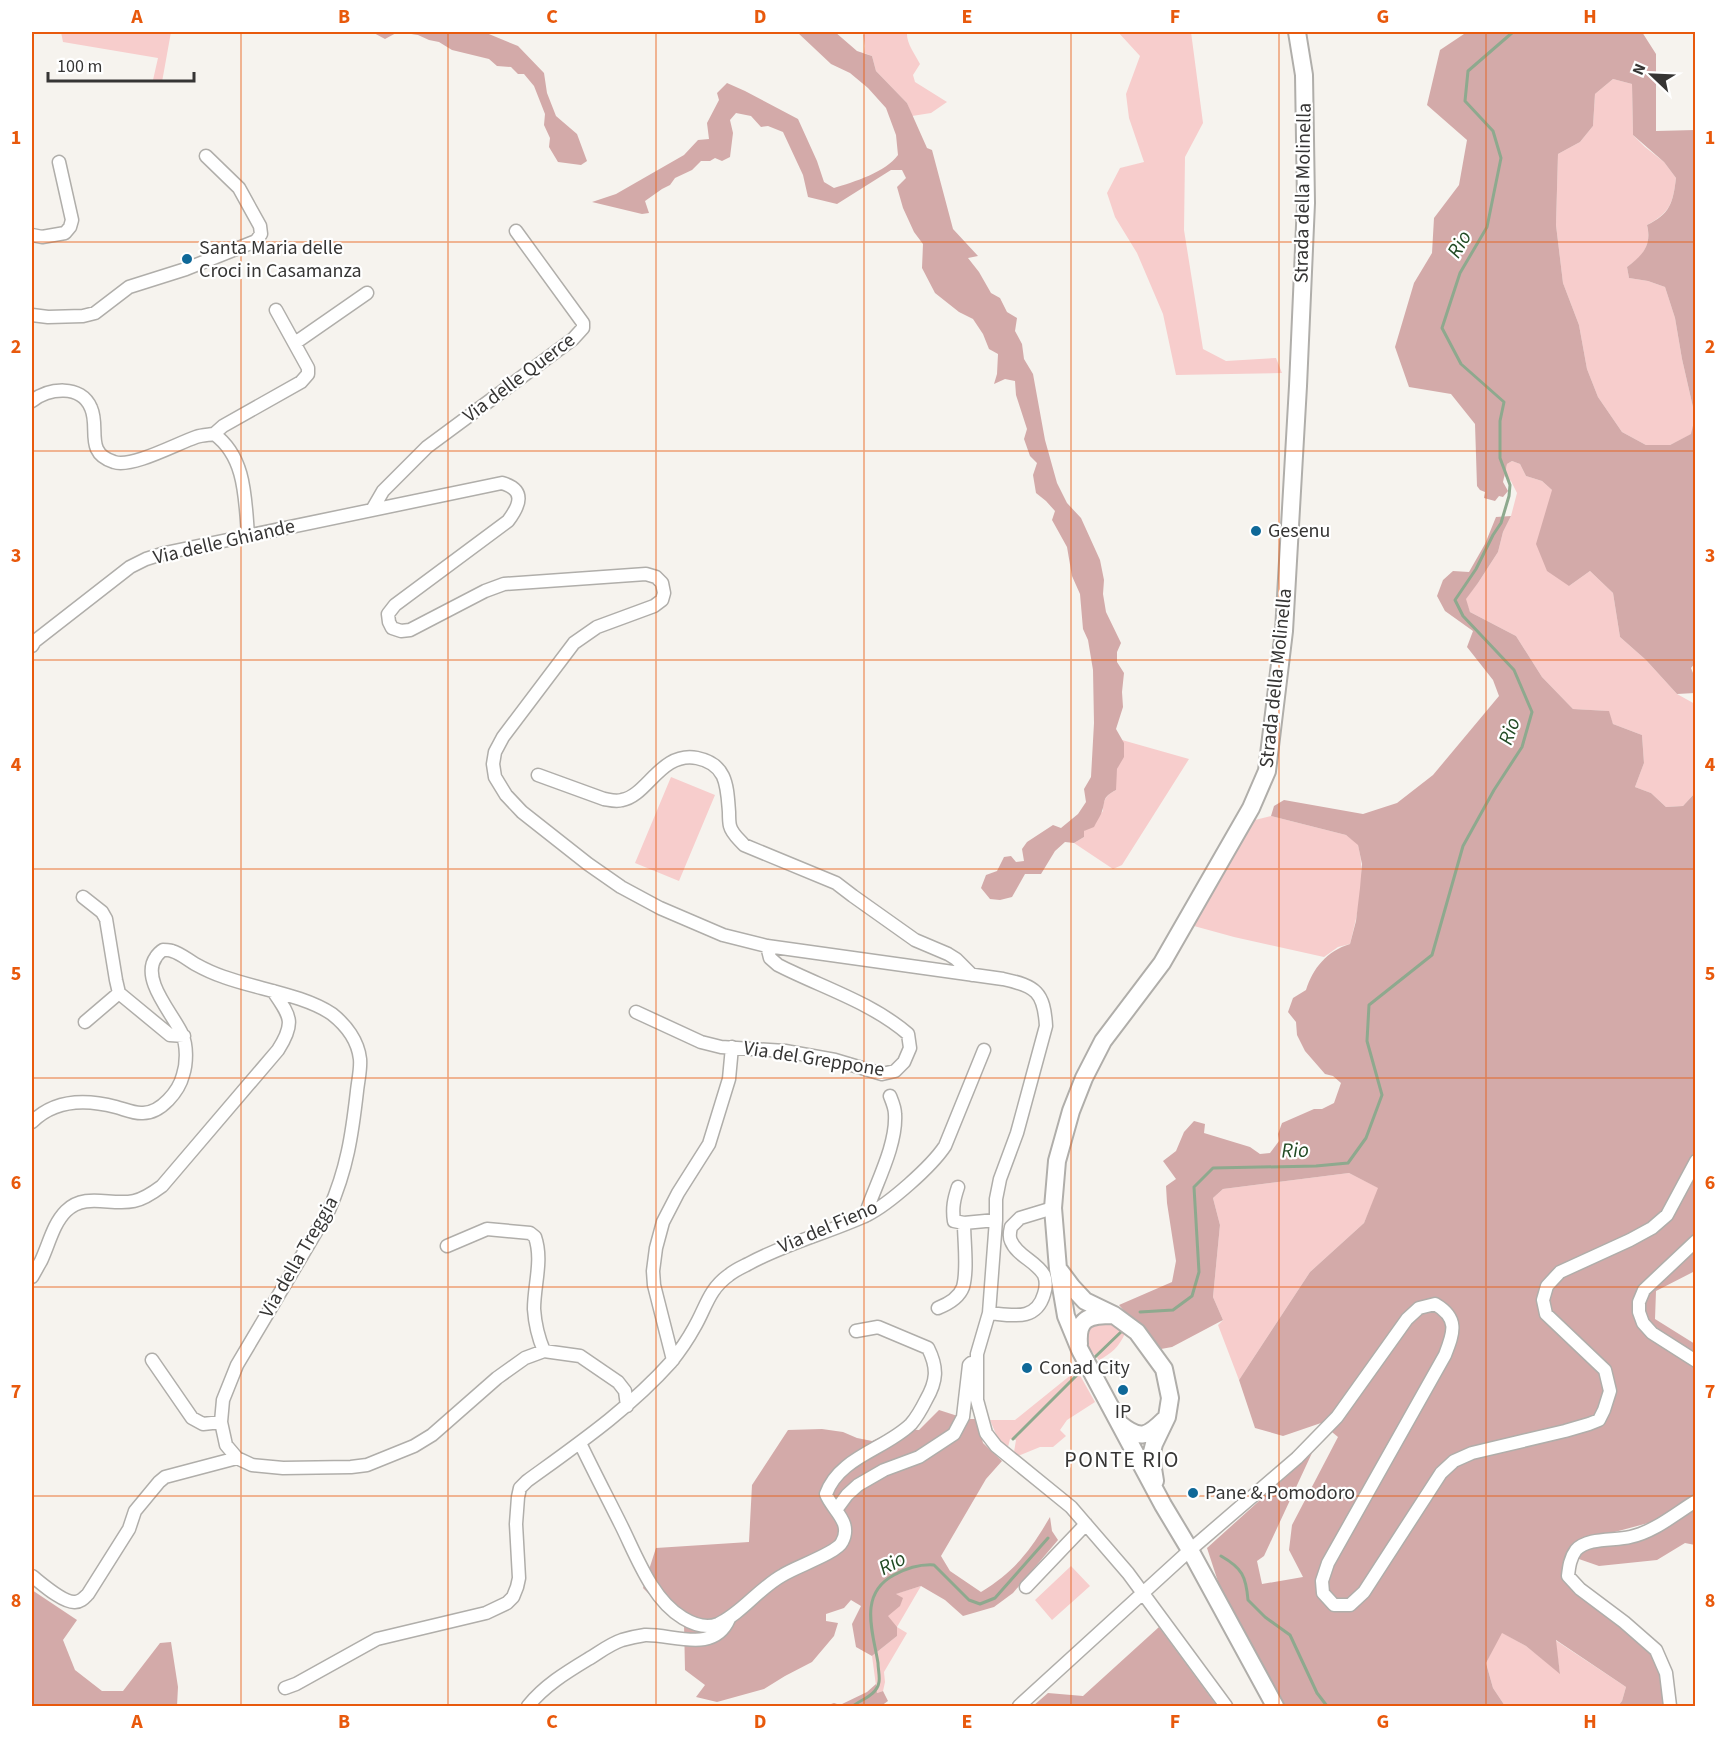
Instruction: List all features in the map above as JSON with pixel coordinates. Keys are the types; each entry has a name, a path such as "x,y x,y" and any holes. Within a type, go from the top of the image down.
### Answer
{"main road":[{"name":"Strada della Molinella","path":"1163,1505 1080,1350 1066,1316 1058,1269 1053,1208 1058,1161 1071,1111 1084,1078 1103,1041 1162,963 1251,808 1267,771 1284,631 1305,226 1304,75 1297,32"},
{"path":"1058,1269 1085,1301 1114,1315 1137,1332 1164,1369 1170,1398 1167,1417 1151,1456 1153,1474 1163,1505 1275,1707"},
{"path":"1066,1316 1071,1307 1085,1301"},
{"path":"1080,1350 1078,1334 1080,1326 1086,1319 1095,1315 1114,1315"},
{"path":"1117,1421 1131,1432 1146,1435 1167,1417"}],"street":[{"path":"32,315 83,316 95,313 129,287 186,269 256,241 261,234 260,226 238,188 206,156"},
{"path":"32,236 65,234 70,227 72,220 59,162"},
{"name":"Via delle Querce","path":"372,510 383,491 427,447 573,339 583,328 583,323 516,231"},
{"path":"295,343 367,293"},
{"path":"32,400 57,390 70,391 82,396 91,408 93,435 97,449 103,458 116,463 130,463 198,436 214,434 223,426 301,382 308,374 309,368 276,310"},
{"path":"214,434 224,441 231,451 244,483 248,535"},
{"name":"Via delle Ghiande","path":"32,645 130,567 146,559 248,535 502,483 511,486 517,492 519,502 508,521 395,605 388,614 392,628 410,630 485,591 504,584 645,574 656,577 662,583 664,593 662,600 654,606 597,627 574,643 503,736 495,752 493,764 495,777 506,795 522,812 621,887 660,908 723,935 767,946"},
{"path":"538,775 613,801 632,797 662,768 676,760 695,758 709,762 720,770 726,781 730,826 744,845 836,883 915,940 956,958 972,975"},
{"path":"32,1122 51,1107 68,1103 98,1102 142,1114 154,1111 168,1100 183,1074 186,1050 184,1036 170,1035 119,993 106,920 102,912 83,897"},
{"path":"767,946 1021,983 1032,988 1040,998 1045,1010 1046,1026 1017,1133 1000,1179 996,1199 989,1313 977,1354 977,1400 986,1433 996,1446 1071,1507 1086,1524 1128,1573 1226,1707"},
{"name":"Via del Greppone","path":"636,1012 701,1042 721,1047 785,1051 835,1060 882,1074 895,1071 904,1062 910,1048 908,1034 873,1010 778,965 770,958 767,946"},
{"name":"Via della Treggia","path":"184,1036 154,985 151,973 153,963 163,950 171,950 196,965 225,977 273,991 330,1013 344,1024 355,1041 360,1060 348,1155 340,1184 329,1210 237,1365 223,1400 221,1422 226,1445 237,1458"},
{"path":"32,1277 59,1219 67,1210 75,1204 94,1200 134,1201 152,1194 162,1186 278,1050 285,1040 289,1026 288,1013 273,991"},
{"path":"85,1022 119,993"},
{"path":"673,1360 654,1285 656,1248 663,1222 709,1143 729,1079 732,1047"},
{"name":"Via del Fieno","path":"627,1406 673,1360 695,1328 710,1294 730,1274 770,1252 865,1216 880,1208 937,1158 945,1146 984,1050"},
{"path":"865,1216 893,1140 895,1113 890,1096"},
{"path":"1019,1707 1190,1550 1297,1458 1338,1417 1407,1319 1419,1308 1435,1304 1446,1310 1453,1322 1452,1336 1445,1355 1328,1563 1322,1581 1323,1593 1334,1605 1350,1605 1364,1592 1441,1473 1454,1461 1472,1453 1565,1431 1599,1420 1610,1391 1605,1370 1546,1314 1543,1300 1547,1286 1560,1272 1652,1228 1667,1215 1695,1161"},
{"path":"958,1187 953,1201 954,1221 964,1223 996,1220"},
{"path":"989,1313 1021,1316 1034,1311 1042,1302 1046,1288 1044,1276 1010,1240 1011,1227 1020,1218 1053,1208"},
{"path":"938,1308 953,1300 962,1288 965,1274 964,1223"},
{"path":"447,1246 486,1229 530,1233 535,1237 538,1262 534,1308 536,1330 544,1351"},
{"path":"1695,1240 1644,1290 1639,1302 1639,1312 1643,1323 1652,1334 1695,1361"},
{"path":"580,1443 649,1582 669,1607 682,1617 697,1625 716,1625 767,1585 834,1550 842,1543 846,1528 826,1494 829,1486 849,1465 911,1424 934,1386 935,1362 928,1348 878,1327 856,1332"},
{"path":"32,1576 65,1600 75,1602 82,1600 129,1529 135,1511 165,1478 237,1458 252,1465 283,1468 367,1465 414,1446 432,1435 497,1378 525,1358 544,1351 580,1356 618,1382 625,1391 627,1406 520,1488 516,1524 519,1578 513,1597 507,1604 486,1613 377,1639 285,1688"},
{"path":"836,1510 858,1485 884,1470 919,1456 954,1434 963,1417 969,1365 977,1354"},
{"path":"152,1360 192,1418 203,1424 221,1422"},
{"path":"1670,1707 1666,1673 1656,1650 1637,1632 1580,1589 1568,1576 1569,1562 1577,1549 1591,1542 1632,1537 1655,1527 1695,1501"},
{"path":"1026,1587 1086,1524"},
{"path":"528,1707 537,1695 554,1681 621,1640 646,1635 694,1640 710,1638 720,1633 729,1617"}],"shaded area":[{"path":"61,32 171,32 162,82 153,80 158,58 63,42"},
{"path":"372,32 398,32 385,39"},
{"path":"398,32 484,32 518,46 544,73 547,93 556,116 577,134 587,161 581,165 558,162 549,147 550,138 544,125 545,114 534,86 524,74 518,74 511,67 497,66 489,59 452,50 439,42 418,35"},
{"path":"797,32 835,32 857,51 872,56 876,71 907,103 927,148 932,150 953,229 978,256 968,258 991,293 1000,298 1007,312 1017,318 1015,331 1022,344 1024,359 1033,374 1045,440 1057,483 1067,503 1081,518 1100,560 1106,612 1121,643 1117,652 1117,662 1124,673 1123,707 1116,729 1124,743 1124,757 1117,769 1116,790 1106,798 1094,827 1084,831 1084,837 1074,843 1065,842 1055,851 1041,874 1025,874 1012,897 1000,900 990,899 981,888 986,875 997,871 1004,857 1011,856 1016,862 1024,861 1022,849 1027,842 1053,825 1061,828 1078,814 1086,802 1084,789 1091,777 1094,723 1093,670 1088,640 1083,629 1080,594 1072,576 1067,547 1052,520 1055,511 1036,493 1033,475 1037,463 1030,456 1024,439 1027,429 1016,395 1015,381 1005,379 994,384 998,354 989,349 973,319 959,312 935,293 922,268 923,244 914,232 903,208 897,187 906,178 902,170 891,170 837,204 808,197 803,175 783,132 768,126 761,127 751,116 736,113 730,120 733,133 730,157 722,161 715,158 710,161 701,161 692,170 675,178 670,185 645,201 649,213 642,214 592,202 616,194 684,155 698,140 709,139 707,123 719,100 717,93 727,83 798,119 824,182 834,188 869,176 893,161 898,155 896,135 886,108 868,88 850,73 831,64"},
{"path":"870,32 907,32 909,44 920,64 913,75 915,82 947,102 931,113 912,116 907,103 876,71 872,56 864,53 863,35"},
{"path":"1118,32 1191,32 1203,123 1185,157 1184,230 1203,349 1226,361 1276,358 1282,373 1176,375 1163,314 1137,253 1115,217 1107,193 1120,168 1144,162 1129,118 1126,94 1140,56"},
{"path":"1467,32 1642,32 1656,54 1656,131 1695,130 1695,416 1675,318 1665,287 1629,278 1627,267 1645,249 1648,238 1647,225 1661,217 1669,207 1676,178 1664,162 1633,135 1632,84 1613,79 1595,94 1593,126 1580,142 1558,154 1556,225 1563,283 1579,325 1587,369 1598,397 1622,432 1646,445 1670,445 1691,434 1695,417 1696,662 1691,668 1695,678 1695,693 1677,694 1646,660 1620,637 1613,593 1590,571 1569,586 1547,571 1536,544 1552,490 1542,481 1526,476 1520,464 1512,461 1507,464 1503,482 1508,491 1495,501 1484,498 1485,492 1477,486 1475,424 1451,394 1409,387 1395,347 1414,283 1432,253 1434,218 1459,185 1467,140 1427,105 1440,50"},
{"path":"1613,79 1632,84 1633,135 1664,162 1676,178 1672,201 1661,216 1647,225 1648,238 1645,249 1638,259 1627,267 1629,278 1665,287 1675,318 1695,416 1692,434 1670,445 1646,445 1622,432 1598,397 1587,369 1579,325 1563,283 1556,225 1558,154 1580,142 1593,126 1595,94"},
{"path":"1512,461 1520,464 1526,476 1542,481 1552,490 1569,586 1590,571 1613,593 1620,637 1646,660 1677,694 1695,704 1695,793 1683,806 1666,807 1651,793 1635,787 1644,763 1642,735 1613,724 1608,711 1573,709 1542,677 1516,636 1470,612 1465,599 1498,552 1503,532 1511,516 1517,493 1511,481 1504,476 1507,464"},
{"path":"1511,516 1503,532 1498,552 1466,599 1470,612 1516,636 1542,677 1573,709 1609,711 1613,724 1642,735 1644,763 1635,787 1651,793 1666,807 1683,806 1695,793 1695,1271 1656,1291 1655,1319 1695,1344 1695,1496 1652,1522 1596,1537 1562,1574 1656,1654 1667,1706 1618,1706 1626,1687 1556,1640 1560,1674 1526,1646 1502,1633 1486,1663 1493,1688 1505,1706 1283,1706 1224,1600 1207,1548 1312,1453 1264,1556 1257,1561 1262,1584 1303,1577 1289,1550 1292,1525 1338,1437 1321,1423 1283,1436 1255,1428 1239,1380 1310,1272 1364,1223 1378,1188 1349,1173 1223,1189 1213,1198 1220,1225 1213,1297 1223,1320 1172,1347 1161,1349 1143,1333 1119,1305 1172,1282 1176,1261 1166,1186 1176,1179 1163,1161 1176,1151 1184,1132 1194,1121 1205,1124 1204,1133 1250,1147 1260,1154 1270,1153 1279,1141 1278,1134 1282,1123 1334,1103 1341,1083 1333,1076 1325,1074 1305,1051 1297,1035 1296,1022 1288,1012 1293,998 1306,990 1322,961 1334,951 1350,944 1356,921 1362,864 1358,845 1346,835 1271,816 1274,806 1284,800 1363,814 1397,803 1433,775 1499,696 1493,680 1467,647 1473,631 1445,611 1437,596 1443,580 1453,571 1469,572 1485,544 1496,517"},
{"path":"1122,740 1189,759 1122,865 1113,869 1074,843 1084,837 1084,831 1103,811 1106,798 1116,790 1116,771 1124,752"},
{"path":"671,777 715,795 679,881 635,863"},
{"path":"1271,816 1346,835 1358,844 1362,873 1359,904 1350,944 1338,947 1324,957 1194,926 1255,820"},
{"path":"1349,1173 1379,1188 1364,1223 1310,1272 1239,1380 1218,1325 1223,1320 1213,1297 1220,1225 1213,1198 1223,1189"},
{"path":"1103,1319 1125,1333 1115,1349 1099,1360 1083,1341 1085,1326"},
{"path":"1077,1370 1095,1402 1067,1420 1060,1430 1066,1436 1053,1447 1040,1447 1018,1456 1014,1452 1016,1440 1010,1439 1008,1447 998,1439 990,1420 1015,1420"},
{"path":"939,1410 967,1419 977,1419 983,1443 1002,1461 986,1479 941,1556 950,1571 981,1592 1021,1559 1050,1517 1052,1531 1058,1540 1013,1593 994,1607 963,1616 945,1600 921,1586 896,1594 903,1598 900,1606 888,1616 897,1627 897,1636 872,1656 856,1647 852,1624 861,1606 851,1600 844,1608 826,1614 826,1621 838,1623 834,1636 812,1662 764,1689 717,1702 696,1697 705,1685 685,1670 684,1623 668,1613 643,1588 656,1548 749,1542 752,1485 788,1430 822,1429 843,1432 872,1441 898,1429 919,1430"},
{"path":"1695,1506 1695,1545 1685,1543 1657,1560 1599,1566 1576,1558 1588,1546 1634,1542 1650,1535"},
{"path":"1071,1566 1090,1586 1052,1620 1035,1600"},
{"path":"921,1586 897,1627 907,1633 884,1672 883,1691 877,1693 872,1656 897,1636 887,1616 895,1594"},
{"path":"32,1590 77,1620 63,1640 75,1670 102,1691 123,1691 160,1643 171,1642 178,1687 177,1706 32,1706"},
{"path":"1159,1627 1217,1706 1033,1706 1048,1693 1083,1696"},
{"path":"1501,1632 1526,1646 1560,1673 1555,1640 1626,1687 1622,1701 1618,1706 1505,1706 1493,1688 1486,1663"},
{"path":"876,1684 877,1693 883,1691 888,1701 881,1706 825,1706 834,1703 840,1705 867,1692"}],"waterway":[{"name":"Rio","path":"1140,1312 1173,1310 1192,1296 1199,1272 1194,1187 1213,1168 1316,1166 1348,1163 1366,1138 1382,1095 1367,1041 1369,1005 1432,955 1463,846 1494,790 1522,747 1532,712 1514,670 1463,616 1455,600 1476,569 1501,523 1509,496 1510,485 1500,458 1500,421 1504,402 1461,364 1442,328 1460,273 1487,227 1501,158 1493,131 1465,101 1468,71 1513,32"},
{"name":"Rio","path":"1095,1357 1122,1331"},
{"name":"Rio","path":"1013,1439 1076,1376"},
{"name":"Rio","path":"853,1706 872,1693 879,1682 871,1615 876,1592 883,1583 908,1568 934,1565 969,1600 980,1604 995,1598 1048,1538"},
{"path":"1221,1556 1242,1574 1248,1600 1265,1617 1290,1635 1317,1693 1327,1706"}],"place":[{"name":"Santa Maria delle Croci in Casamanza","path":"187,259"},
{"name":"Gesenu","path":"1256,531"},
{"name":"Conad City","path":"1027,1368"},
{"name":"IP","path":"1123,1390"},
{"name":"Pane & Pomodoro","path":"1193,1493"}],"district":[{"name":"PONTE RIO","path":"1122,1460"}]}
